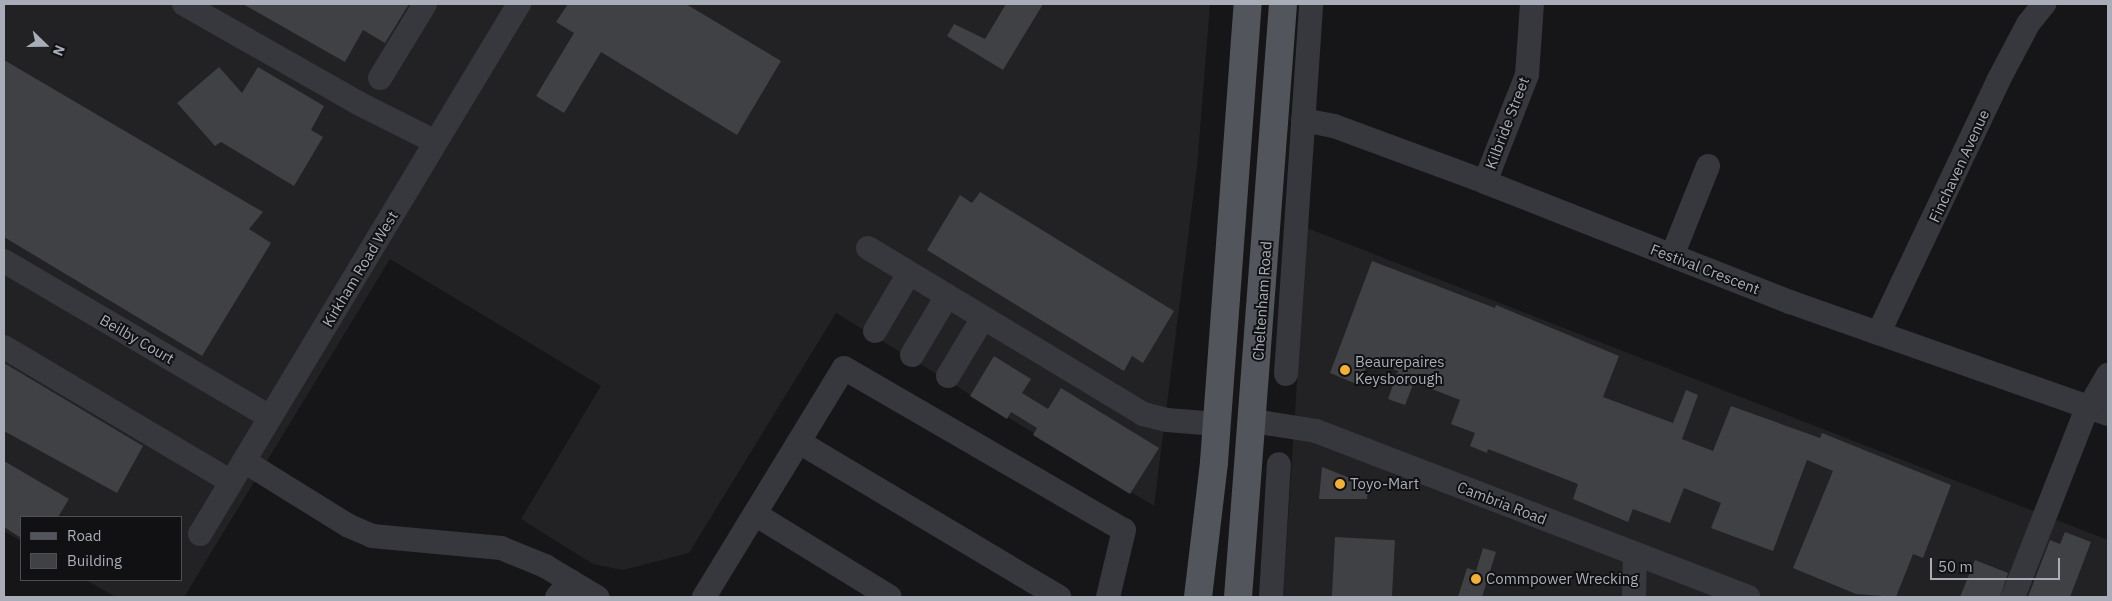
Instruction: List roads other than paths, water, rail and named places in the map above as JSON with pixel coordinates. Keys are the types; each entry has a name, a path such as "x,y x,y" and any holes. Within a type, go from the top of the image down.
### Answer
{"main road":[{"name":"Cheltenham Road","path":"1238,597 1284,4"},
{"path":"1198,597 1217,424 1245,9"},
{"path":"1217,424 1253,422"}],"street":[{"path":"184,4 358,103 436,142"},
{"path":"380,78 425,4"},
{"name":"Kirkham Road West","path":"200,534 519,4"},
{"name":"Cheltenham Road","path":"1286,374 1311,4"},
{"name":"Kilbride Street","path":"1485,182 1526,75 1532,4"},
{"name":"Finchaven Avenue","path":"1879,332 1998,81 2028,24 2044,4"},
{"name":"Festival Crescent","path":"1303,120 1329,125 1485,182 1790,302 2095,409"},
{"path":"1672,256 1708,166"},
{"path":"868,248 1146,416 1217,424"},
{"name":"Beilby Court","path":"4,261 270,418"},
{"path":"875,331 908,272"},
{"path":"1262,307 1291,287"},
{"path":"912,355 947,296"},
{"path":"948,376 983,318"},
{"path":"4,347 231,482"},
{"path":"707,596 844,368 1124,530 1108,597"},
{"path":"2013,597 2108,375"},
{"name":"Cambria Road","path":"1253,422 1316,431 1748,597"},
{"path":"799,442 1059,597"},
{"path":"244,461 349,526 372,536 501,548 545,566 564,589 597,597"},
{"path":"1271,597 1279,464"},
{"path":"1247,500 1275,534"},
{"path":"755,514 890,597"},
{"path":"1634,597 1635,554"}],"place":[{"name":"Beaurepaires Keysborough","path":"1345,370"},
{"name":"Toyo-Mart","path":"1340,484"},
{"name":"Commpower Wrecking","path":"1476,579"}]}
